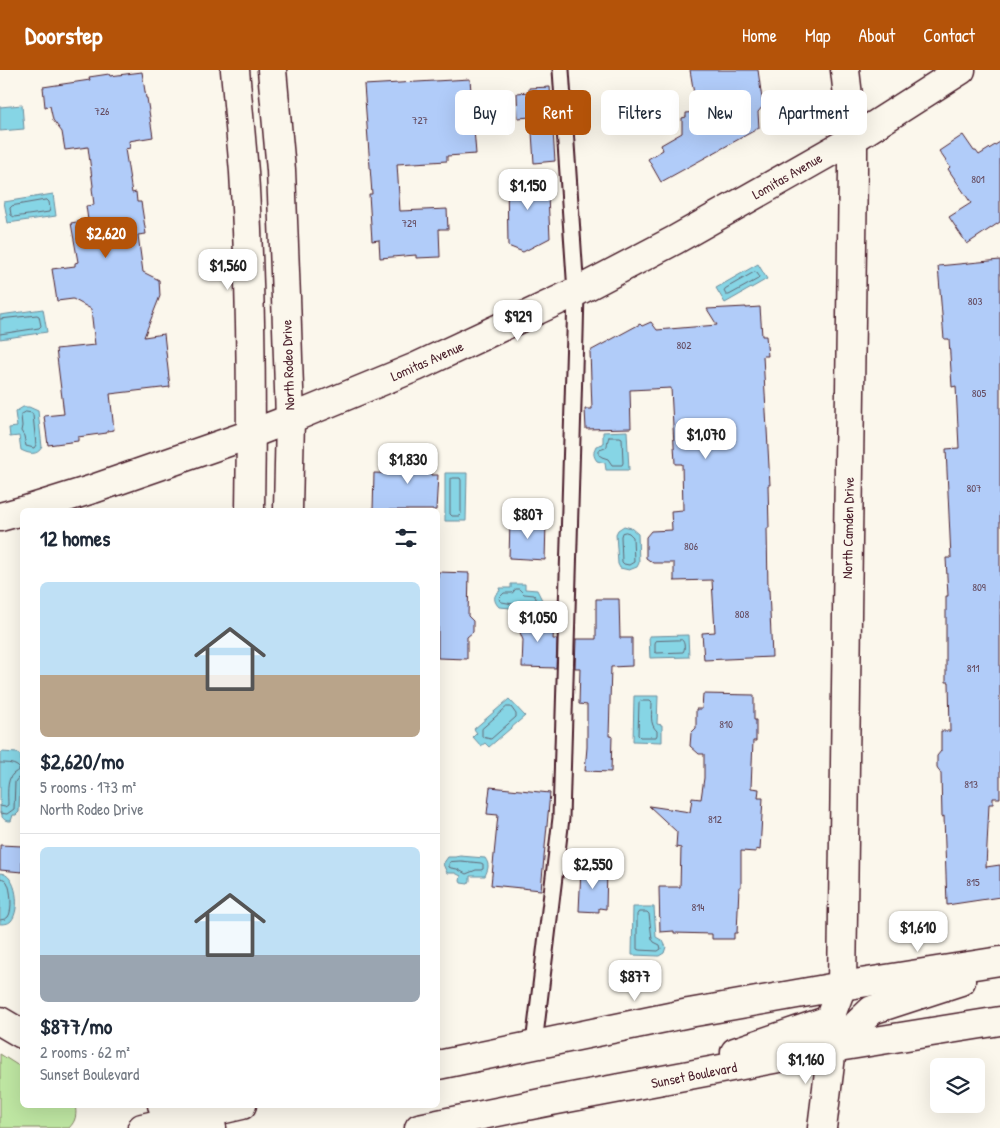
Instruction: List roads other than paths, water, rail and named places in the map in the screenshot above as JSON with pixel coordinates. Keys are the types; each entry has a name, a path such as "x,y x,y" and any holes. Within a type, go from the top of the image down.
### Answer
{"street":[{"path":"235,70 244,172 249,298 250,508"},
{"name":"North Rodeo Drive","path":"272,70 281,179 286,297 290,419 288,508"},
{"name":"North Camden Drive","path":"842,986 853,139 845,70"},
{"name":"Lomitas Avenue","path":"31,508 93,489 290,419 416,367 576,292 675,240 853,139 961,70"},
{"name":"Lomitas Avenue","path":"0,518 20,511"},
{"path":"440,1064 689,1013 1000,961"},
{"path":"822,1128 832,1048 872,1010 1000,968"},
{"path":"642,1085 829,1020 842,986"},
{"path":"0,1021 20,1033"},
{"name":"Sunset Boulevard","path":"419,1128 832,1048 1000,1021"},
{"path":"173,1108 202,1116"},
{"path":"142,1128 231,1108"}],"lane":[{"path":"534,1044 561,818 576,292 561,70"}],"water":[{"path":"22,105 24,129 0,131 0,107"},
{"path":"53,194 56,216 8,223 4,202"},
{"path":"758,264 767,279 725,303 716,288"},
{"path":"43,309 47,332 0,339 0,315"},
{"path":"23,407 29,407 38,411 42,447 35,453 21,450 19,436 10,437 9,428 17,427 15,412"},
{"path":"627,431 629,470 606,470 605,463 597,461 594,454 596,446 603,444 603,432"},
{"path":"445,473 467,473 466,521 445,521"},
{"path":"624,526 631,528 638,534 639,563 637,567 629,570 620,568 618,564 616,534"},
{"path":"511,584 525,584 525,589 537,590 542,600 536,609 525,608 523,614 520,615 511,612 511,608 499,607 495,599 496,594 500,591 499,588 511,588"},
{"path":"688,635 689,657 650,658 649,636"},
{"path":"634,696 658,696 657,724 662,725 662,742 633,741"},
{"path":"509,699 525,716 489,747 485,743 481,746 473,737 477,733 474,729"},
{"path":"2,752 17,753 20,755 19,812 13,815 11,821 5,820 2,814 0,814 0,754"},
{"path":"448,857 485,858 488,867 485,876 470,876 468,884 461,883 461,876 455,873 447,873 443,864"},
{"path":"0,873 10,879 16,893 14,916 10,922 3,924 0,924"},
{"path":"633,907 654,907 656,937 663,941 666,947 664,953 659,956 632,955"}]}
